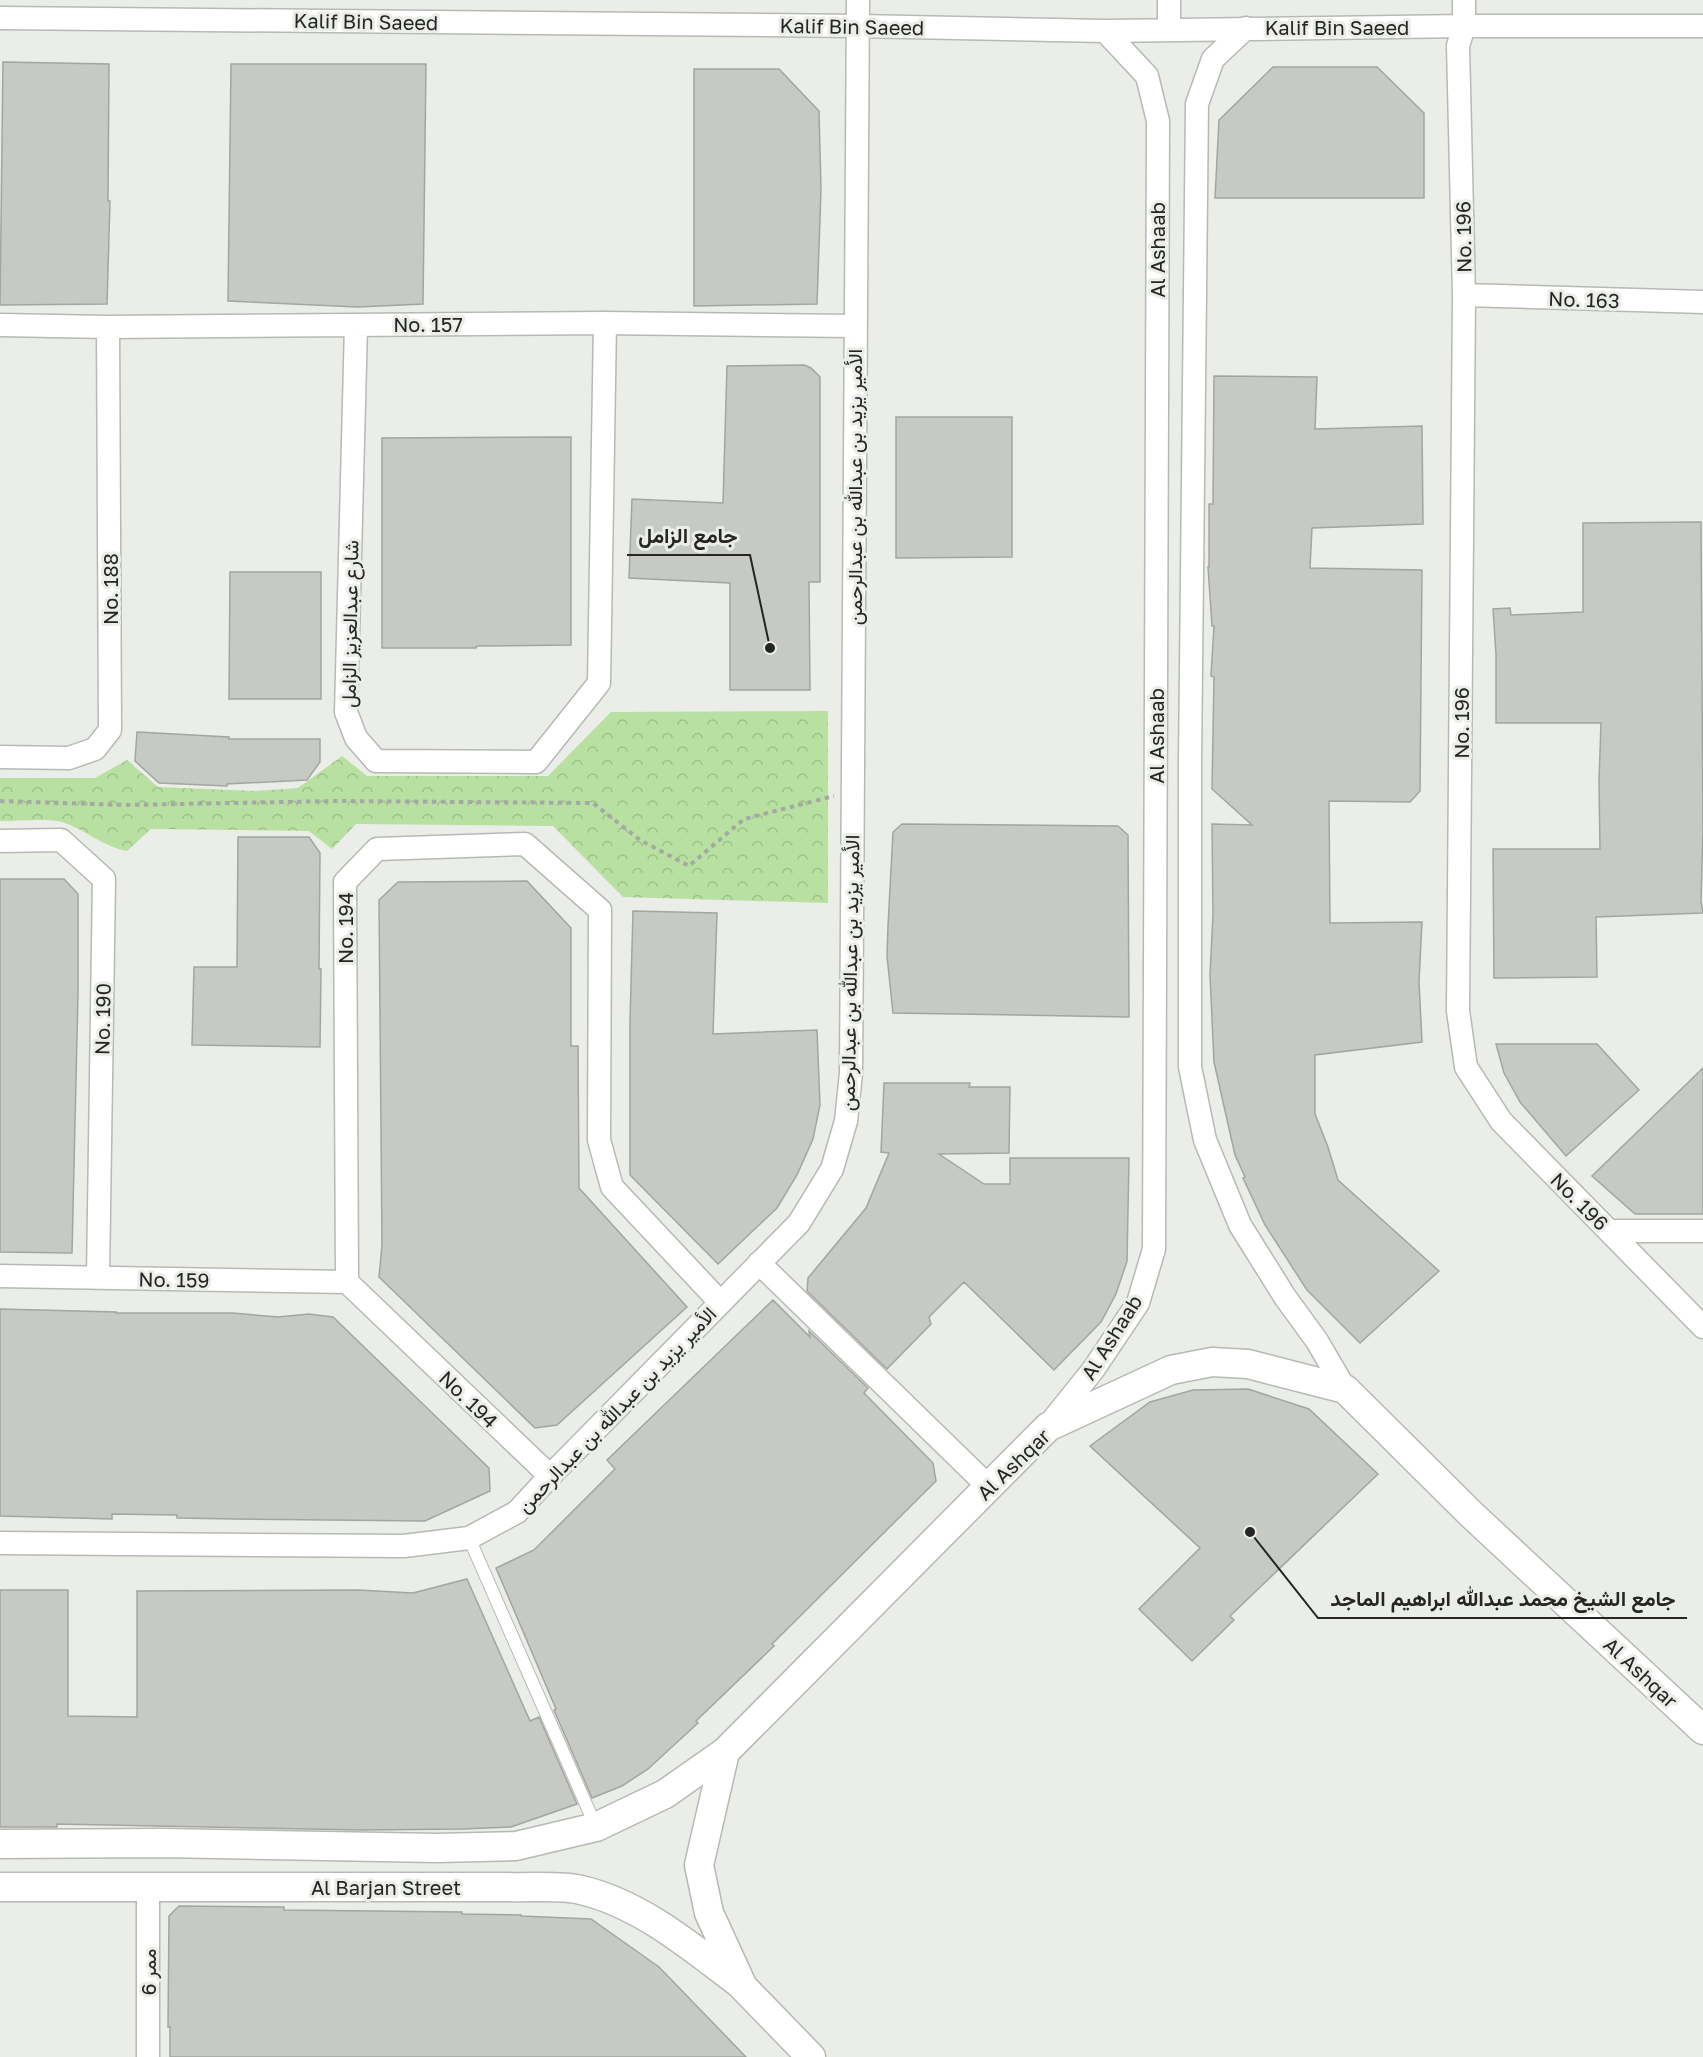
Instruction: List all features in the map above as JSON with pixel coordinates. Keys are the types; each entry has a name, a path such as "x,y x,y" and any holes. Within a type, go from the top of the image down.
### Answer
{"street":[{"name":"الأمير يزيد بن عبدالله بن عبدالرحمن","path":"0,1543 404,1546 469,1538 517,1512 799,1223 832,1169 846,1121 851,1073 858,0"},
{"path":"1169,0 1169,29"},
{"name":"No. 196","path":"1464,0 1464,26 1458,46 1464,295 1458,1011 1466,1067 1501,1121 1703,1327"},
{"name":"Kalif Bin Saeed","path":"0,18 122,10 1105,31 1464,26 1703,26"},
{"name":"Al Ashaab","path":"1246,28 1213,59 1197,104 1190,751 1190,1067 1205,1140 1240,1226 1262,1263 1317,1341 1345,1389"},
{"name":"Al Ashaab","path":"1048,1427 1093,1370 1138,1303 1154,1249 1158,121 1147,76 1105,31"},
{"name":"No. 163","path":"1464,295 1703,302"},
{"name":"No. 157","path":"0,325 108,327 605,323 855,326"},
{"name":"شارع عبدالعزيز الزامل","path":"356,325 346,712 356,738 376,761 536,762 599,683 605,323"},
{"name":"No. 188","path":"0,757 69,758 95,749 110,730 108,327"},
{"name":"No. 190","path":"0,841 61,840 104,879 98,1277"},
{"name":"No. 194","path":"550,1476 347,1282 345,882 376,849 525,844 600,910 599,1140 612,1187 720,1302"},
{"path":"1610,1231 1703,1231"},
{"path":"759,1263 989,1487"},
{"name":"No. 159","path":"0,1276 347,1282"},
{"name":"Al Ashqar","path":"725,1752 1048,1427 1171,1370 1212,1362 1248,1364 1345,1389 1472,1515 1703,1730"},
{"path":"725,1752 699,1865 709,1913 743,1987 811,2057"},
{"name":"Al Barjan Street","path":"0,1844 162,1843 437,1848 516,1846 596,1827 665,1794 725,1752"},
{"name":"Al Barjan Street","path":"0,1887 579,1889 617,1901 685,1942 743,1987"},
{"name":"ممر 6","path":"147,1887 148,2057"}],"lane":[{"path":"469,1538 596,1827"}],"path":[{"path":"0,801 126,805 336,801 594,803 640,840 689,866 744,819 828,797 853,794"}],"green space":[{"path":"828,711 828,903 623,897 553,826 356,824 332,849 309,831 151,829 127,851 118,849 62,822 0,821 0,778 95,778 127,760 158,787 255,791 298,788 342,756 367,776 548,776 611,712"}],"building":[{"path":"3,62 109,64 108,201 110,201 107,304 0,305"},
{"path":"231,64 426,64 423,304 358,307 228,301"},
{"path":"1273,67 1377,67 1424,113 1424,198 1215,198 1219,120"},
{"path":"694,69 779,69 819,111 821,190 817,304 694,306"},
{"path":"804,365 820,377 820,582 809,582 810,690 730,690 730,583 629,578 632,499 723,503 727,366"},
{"path":"1214,376 1317,377 1315,429 1422,426 1423,524 1312,528 1310,568 1422,570 1420,791 1410,802 1329,801 1330,923 1422,922 1419,982 1422,1042 1315,1055 1315,1114 1338,1180 1439,1271 1360,1343 1307,1290 1265,1225 1235,1155 1214,1062 1210,975 1213,914 1212,824 1252,825 1212,789 1214,677 1211,676 1214,626 1212,626 1208,567 1209,504 1213,504"},
{"path":"896,417 1012,417 1012,557 896,558"},
{"path":"571,437 571,645 382,648 382,438"},
{"path":"1701,522 1703,833 1701,901 1703,913 1596,917 1597,977 1494,978 1493,849 1600,849 1601,723 1496,723 1496,654 1493,609 1510,608 1511,615 1583,612 1583,523"},
{"path":"230,572 321,572 321,699 229,699"},
{"path":"137,732 229,737 229,739 320,739 320,762 307,780 227,784 227,786 159,783 135,761"},
{"path":"902,824 1118,826 1128,835 1129,1017 893,1013 887,956 888,926 893,832"},
{"path":"238,837 309,837 320,853 320,1047 192,1045 194,967 237,967"},
{"path":"0,879 64,879 78,894 72,1253 0,1252"},
{"path":"527,881 571,928 571,1046 578,1046 579,1188 687,1307 557,1425 535,1428 379,1277 382,1245 379,900 398,882"},
{"path":"633,911 717,913 713,1034 817,1030 820,1105 813,1139 797,1175 777,1208 718,1264 630,1175"},
{"path":"1496,1044 1597,1044 1639,1090 1566,1156 1520,1102 1504,1073"},
{"path":"1703,1068 1703,1214 1635,1214 1592,1176"},
{"path":"884,1083 970,1083 969,1087 1010,1087 1009,1153 939,1154 984,1184 1010,1184 1010,1158 1129,1158 1127,1261 1116,1294 1101,1322 1054,1370 964,1282 929,1317 931,1324 887,1369 807,1291 808,1278 866,1208 889,1153 881,1152"},
{"path":"773,1300 810,1337 809,1331 868,1388 864,1393 933,1463 936,1481 772,1644 774,1646 696,1721 698,1723 648,1769 622,1786 592,1798 496,1568 534,1550 615,1469 607,1460"},
{"path":"0,1309 116,1313 232,1313 278,1317 309,1314 333,1317 489,1468 490,1491 425,1521 177,1518 177,1515 112,1514 112,1519 0,1516"},
{"path":"1248,1389 1309,1409 1378,1474 1230,1616 1234,1620 1192,1661 1139,1609 1200,1548 1090,1446 1150,1402 1193,1390"},
{"path":"467,1579 530,1721 539,1717 577,1804 511,1827 463,1829 362,1830 57,1824 57,1827 0,1827 0,1590 68,1590 68,1716 137,1717 137,1591 358,1590 413,1593"},
{"path":"179,1906 462,1912 462,1914 591,1919 659,1967 746,2057 170,2057 169,1916"}],"place":[{"name":"جامع الزامل","path":"770,648"},
{"name":"جامع الشيخ محمد عبدالله ابراهيم الماجد","path":"1250,1532"}]}
